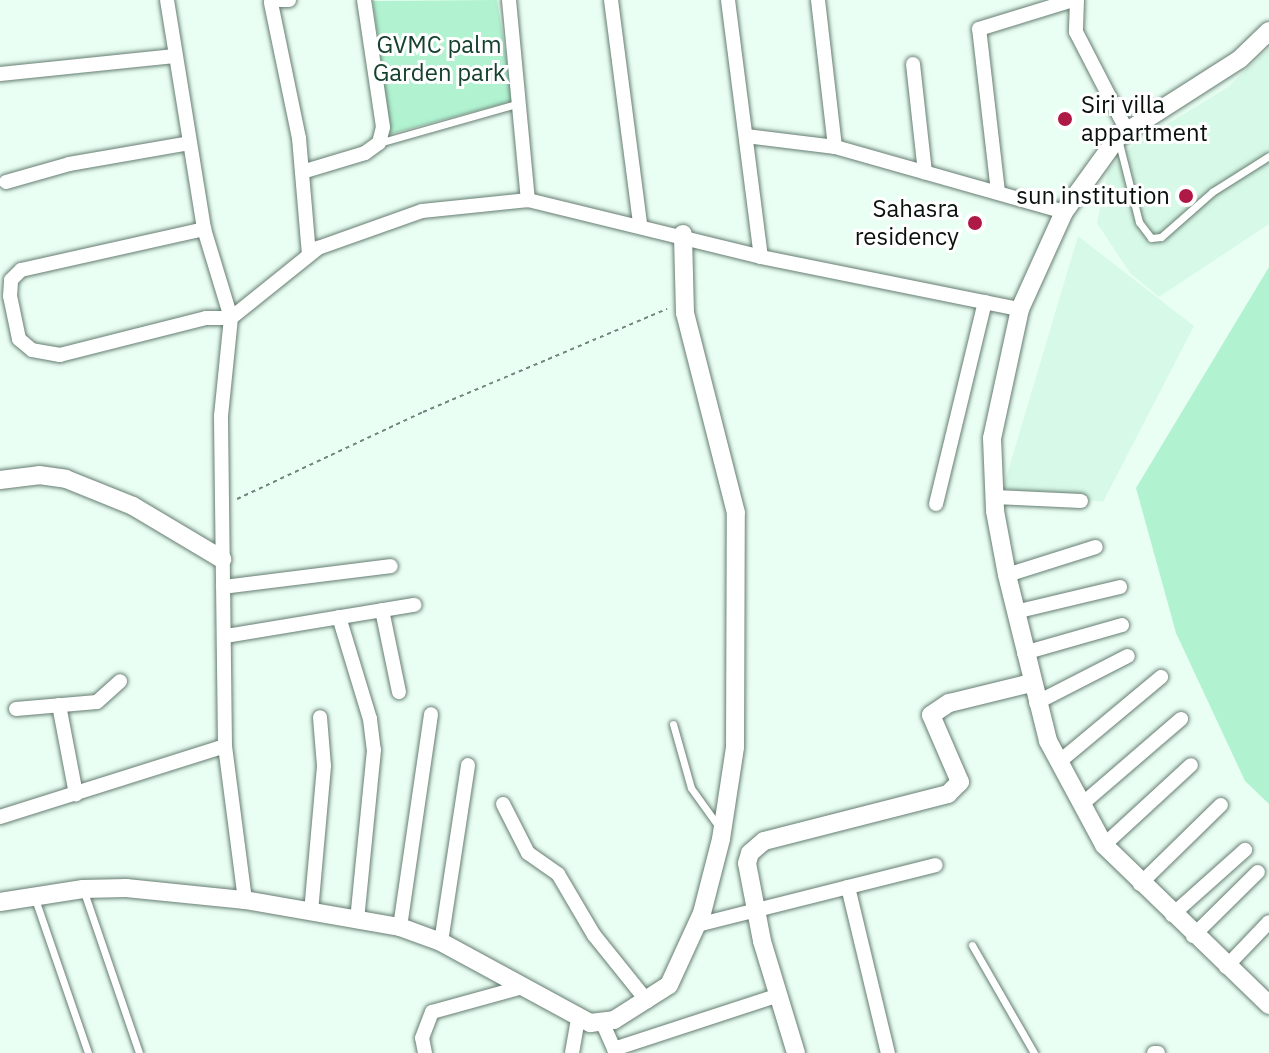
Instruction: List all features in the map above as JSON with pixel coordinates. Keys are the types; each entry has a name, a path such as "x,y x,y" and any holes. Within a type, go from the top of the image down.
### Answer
{"street":[{"path":"167,0 204,229 231,318 221,416 225,746 245,900"},
{"path":"289,0 271,2 302,172 309,255"},
{"path":"302,172 365,153 379,143 383,127 364,0"},
{"path":"509,0 528,200"},
{"path":"611,0 640,224"},
{"path":"728,0 761,257"},
{"path":"818,0 835,147"},
{"path":"998,192 979,29 1075,0 1076,32 1122,134"},
{"path":"1267,1000 1193,936 1104,845 1059,762 1036,703 1007,575 995,497 992,438 1020,309 1064,212 1122,134 1240,59 1269,31"},
{"path":"0,74 175,56"},
{"path":"913,64 925,172"},
{"path":"746,136 835,147 1064,212"},
{"path":"6,182 189,143"},
{"path":"204,229 21,270 11,280 10,317 19,339 32,350 60,355 206,318 231,318 309,255 372,226 422,211 528,200 683,234 761,257 1020,309"},
{"path":"0,902 83,889 245,900 400,927 441,942 578,1019 603,1024 647,1001 674,978 697,925 722,832 735,747 736,513 683,303 683,234"},
{"path":"936,504 985,302"},
{"path":"0,480 39,475 66,479 133,506 222,559"},
{"path":"995,497 1081,501"},
{"path":"1007,575 1096,547"},
{"path":"223,587 391,566"},
{"path":"1015,612 1120,587"},
{"path":"226,636 414,605"},
{"path":"382,610 399,692"},
{"path":"339,617 370,719 374,750 357,921"},
{"path":"1024,653 1122,625"},
{"path":"1036,703 1128,656"},
{"path":"1059,762 1161,677"},
{"path":"16,709 97,702 120,681"},
{"path":"796,1053 756,910 747,863 756,846 948,794 960,782 931,715 949,703 1031,683"},
{"path":"59,705 76,794"},
{"path":"400,927 431,714"},
{"path":"311,912 324,766 320,717"},
{"path":"1081,805 1181,719"},
{"path":"0,817 225,746"},
{"path":"441,942 468,765"},
{"path":"1104,845 1191,765"},
{"path":"503,804 528,853 558,874 594,935 647,1001"},
{"path":"1140,884 1221,805"},
{"path":"1172,915 1245,850"},
{"path":"697,925 936,865"},
{"path":"1193,936 1258,872"},
{"path":"848,887 888,1053"},
{"path":"1226,967 1269,922"},
{"path":"425,1053 422,1038 432,1012 523,987"},
{"path":"603,1024 615,1051 779,995"},
{"path":"572,1053 578,1019"}],"lane":[{"path":"379,143 519,103"},
{"path":"1122,134 1139,222 1151,238 1161,237 1212,192 1269,156"},
{"path":"673,724 691,788 722,832"},
{"path":"83,889 139,1053"},
{"path":"34,896 88,1053"},
{"path":"972,945 1034,1053"}],"path":[{"path":"222,506 423,412 683,303"}],"shaded area":[{"name":"sun institution","path":"1269,48 1269,224 1159,297 1130,273 1097,223 1108,170 1132,146 1228,87"},
{"path":"1078,236 1194,326 1103,502 1003,488"}],"green space":[{"name":"GVMC palm Garden park","path":"497,0 513,101 390,134 373,1"},
{"path":"1269,267 1269,804 1245,781 1176,633 1136,488"}],"place":[{"name":"Siri villa appartment","path":"1065,119"},
{"name":"sun institution","path":"1186,196"},
{"name":"Sahasra residency","path":"975,223"}]}
